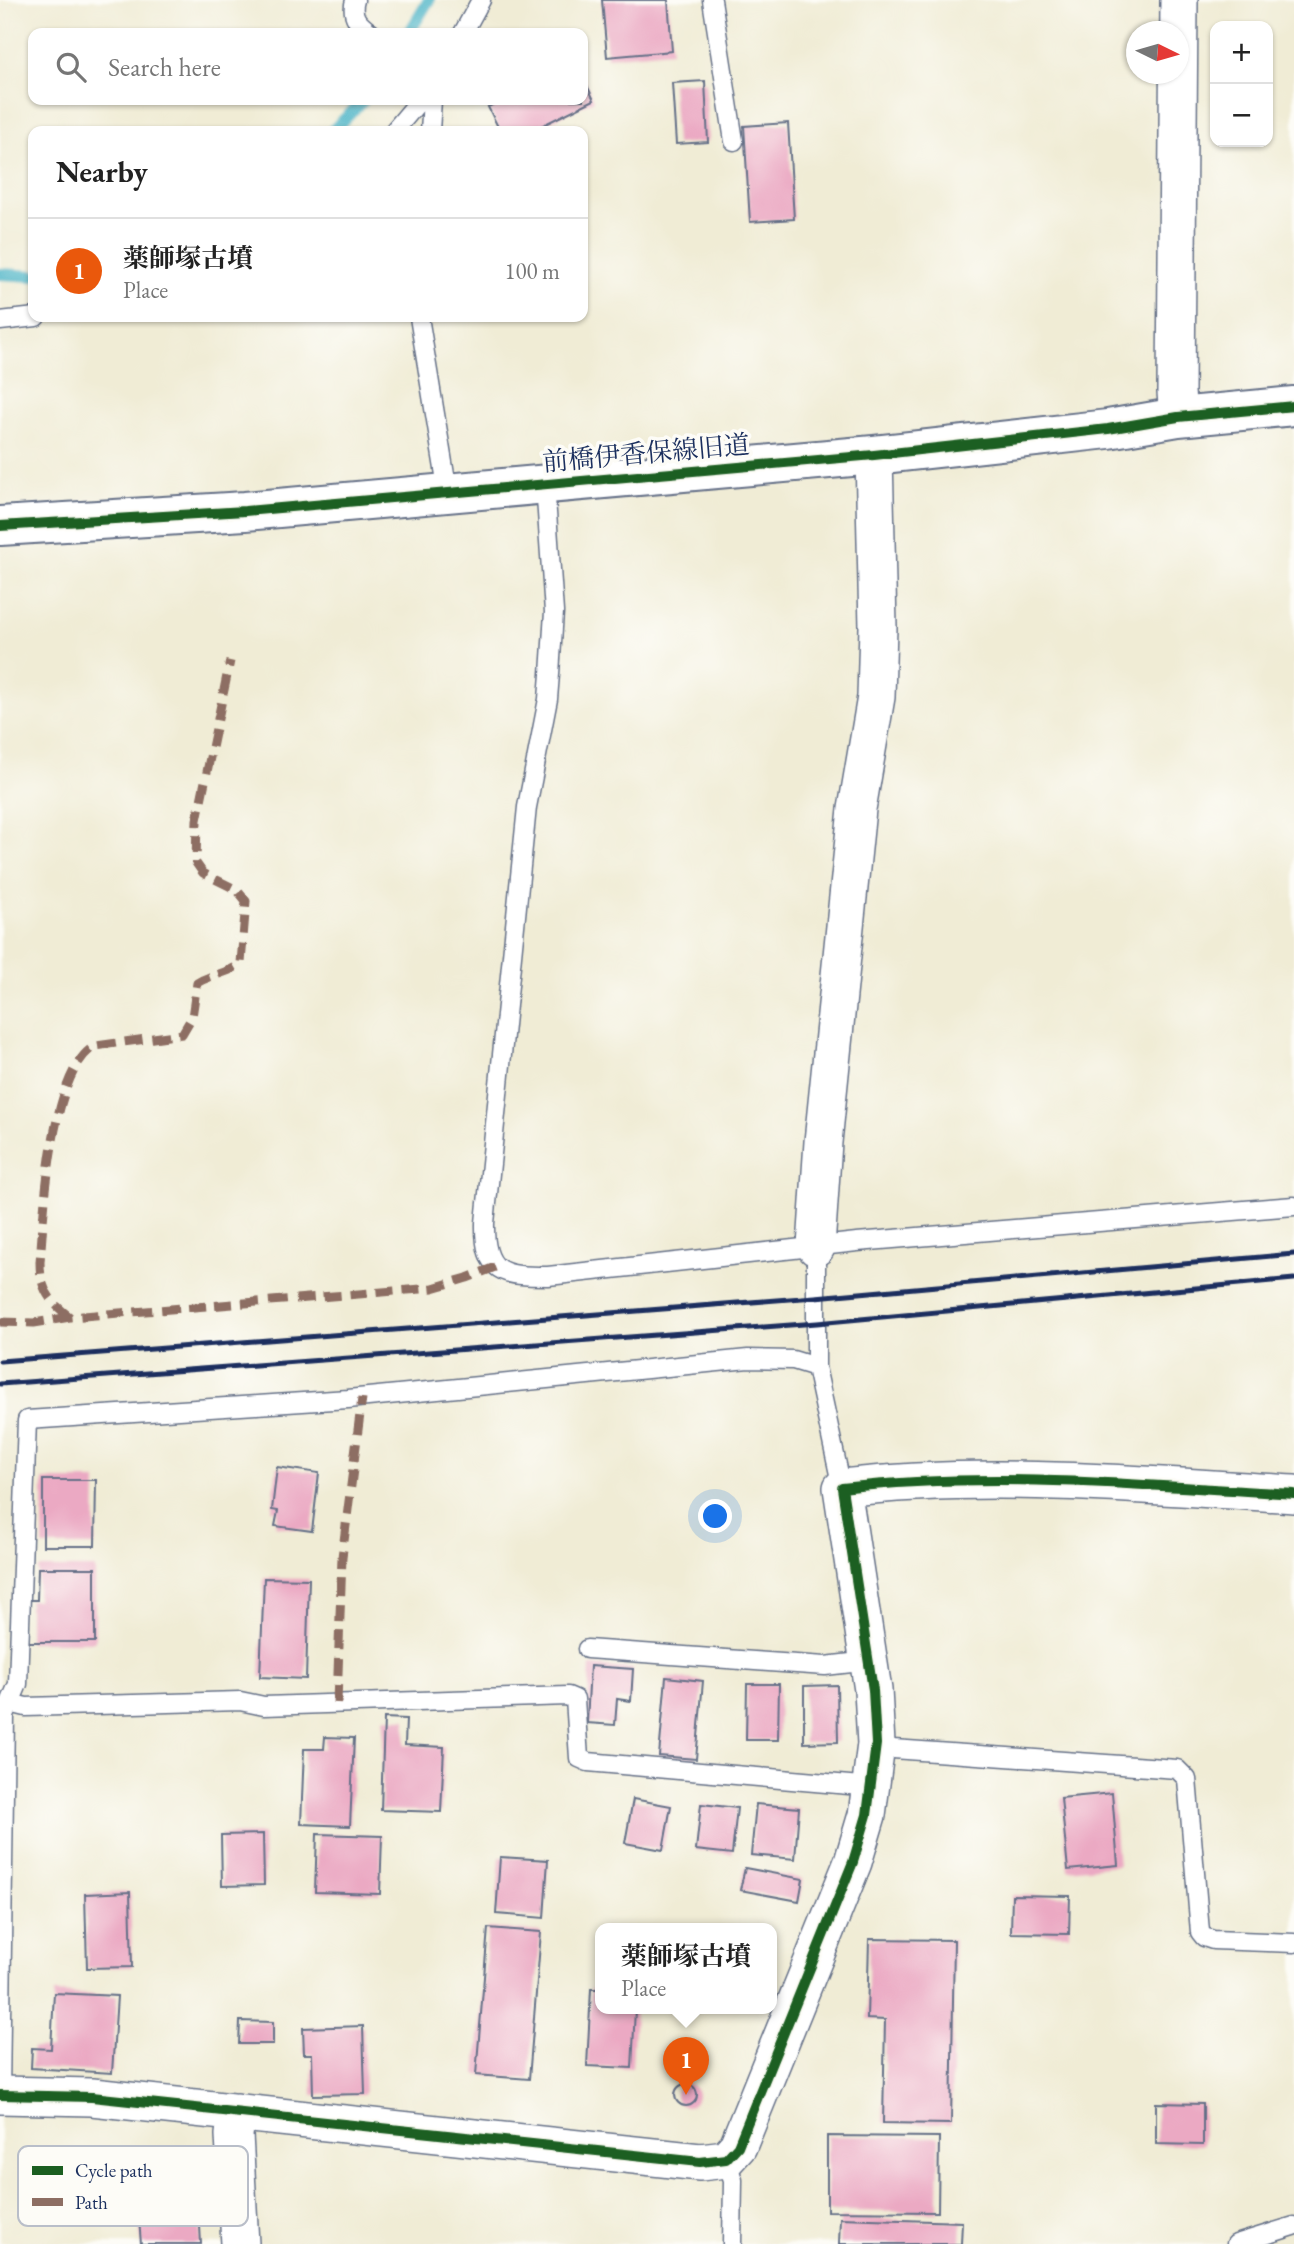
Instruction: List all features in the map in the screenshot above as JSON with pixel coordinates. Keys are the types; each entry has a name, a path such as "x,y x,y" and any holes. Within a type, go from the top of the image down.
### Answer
{"street":[{"path":"1178,417 1179,0"},
{"name":"前橋伊香保線旧道","path":"0,526 244,511 874,456 1108,429 1178,417 1294,406"},
{"path":"816,1247 823,1142 855,823 876,697 878,626 874,456"},
{"path":"0,2095 92,2097 700,2162 726,2159 738,2146 853,1862 872,1787 876,1744 869,1661 842,1488 884,1483 1022,1480 1294,1494"},
{"path":"235,2146 237,2112"},
{"path":"239,2226 240,2244"}],"lane":[{"path":"355,0 353,14 364,28"},
{"path":"466,28 481,0"},
{"path":"712,0 734,141"},
{"path":"398,126 416,105"},
{"path":"429,126 432,105"},
{"path":"0,321 28,318"},
{"path":"420,322 448,493"},
{"path":"545,484 554,612 548,699 527,807 516,901 485,1223 488,1256 495,1267 511,1275 548,1276 816,1247 1294,1206"},
{"path":"816,1247 816,1367 842,1488"},
{"path":"0,2095 5,1715 18,1684 27,1420 348,1399 748,1359 793,1360 816,1367"},
{"path":"587,1649 825,1666 869,1661"},
{"path":"10,1703 26,1707 240,1701 264,1706 568,1696 575,1699 579,1758 588,1762 872,1787"},
{"path":"876,1744 893,1749 1177,1769 1187,1779 1200,1932 1204,1937 1213,1940 1294,1943"},
{"path":"726,2159 733,2180 732,2244"},
{"path":"1236,2244 1294,2226"}],"building":[{"path":"602,0 668,0 672,51 607,57"},
{"path":"705,81 708,142 676,144 672,83"},
{"path":"588,87 594,100 588,103"},
{"path":"584,105 541,126 498,126 488,107"},
{"path":"788,123 794,219 750,222 744,126"},
{"path":"277,1467 319,1473 312,1531 275,1526 278,1511 272,1510"},
{"path":"43,1480 96,1480 95,1546 43,1546"},
{"path":"38,1568 95,1568 95,1642 29,1642 29,1600 37,1600"},
{"path":"264,1578 309,1579 306,1679 260,1677"},
{"path":"590,1666 633,1669 631,1701 617,1699 615,1725 587,1723"},
{"path":"666,1677 703,1681 696,1759 659,1756"},
{"path":"747,1684 779,1684 778,1740 746,1740"},
{"path":"837,1685 838,1742 804,1743 804,1686"},
{"path":"384,1718 406,1719 405,1745 444,1747 441,1812 381,1810"},
{"path":"325,1737 354,1738 350,1826 301,1824 304,1749 324,1749"},
{"path":"1112,1793 1118,1865 1068,1870 1061,1798"},
{"path":"633,1799 671,1806 663,1850 625,1843"},
{"path":"701,1804 737,1808 732,1854 696,1850"},
{"path":"756,1804 799,1808 795,1859 751,1855"},
{"path":"263,1834 264,1885 222,1886 221,1835"},
{"path":"317,1834 382,1836 380,1894 315,1892"},
{"path":"500,1857 548,1860 544,1918 496,1914"},
{"path":"745,1868 803,1879 799,1901 740,1890"},
{"path":"130,1892 132,1967 87,1968 85,1894"},
{"path":"1012,1895 1070,1896 1069,1934 1011,1933"},
{"path":"488,1928 541,1932 529,2079 476,2075"},
{"path":"869,1939 954,1940 951,2124 883,2123 885,2020 867,2019"},
{"path":"591,1989 595,1989 595,2014 635,2014 632,2068 587,2066"},
{"path":"54,1993 117,1996 112,2073 31,2068 32,2048 51,2049"},
{"path":"240,2021 273,2022 273,2044 239,2044"},
{"path":"363,2026 365,2094 313,2095 312,2054 304,2054 303,2028"},
{"path":"686,2084 694,2087 697,2095 694,2103 686,2106 678,2103 675,2095 678,2087"},
{"path":"1156,2103 1203,2104 1203,2145 1156,2144"},
{"path":"827,2136 939,2137 938,2212 827,2211"},
{"path":"840,2218 962,2222 961,2244 839,2244"},
{"path":"140,2226 200,2226 201,2244 141,2244"}],"waterway":[{"path":"412,28 429,0"},
{"path":"337,126 359,105"},
{"path":"0,274 28,276"}],"railway":[{"path":"0,1361 815,1297 1294,1254"},
{"path":"0,1384 817,1323 1294,1279"}],"marked path":[{"path":"70,1317 47,1294 40,1262 52,1145 68,1083 80,1060 95,1046 182,1034 192,1017 197,983 231,970 241,963 246,901 237,890 203,873 196,863 197,820 230,661"},
{"path":"0,1322 34,1323 70,1317 433,1288 495,1267"},
{"path":"337,1703 342,1557 362,1398"}],"cycle path":[{"path":"0,526 245,511 874,455 1108,429 1178,417 1294,406"},
{"path":"0,2095 92,2097 700,2162 726,2159 738,2146 853,1862 867,1815 876,1744 873,1690 842,1488 955,1480 1011,1480 1294,1494"}],"place":[{"name":"薬師塚古墳","path":"686,2095"}]}
